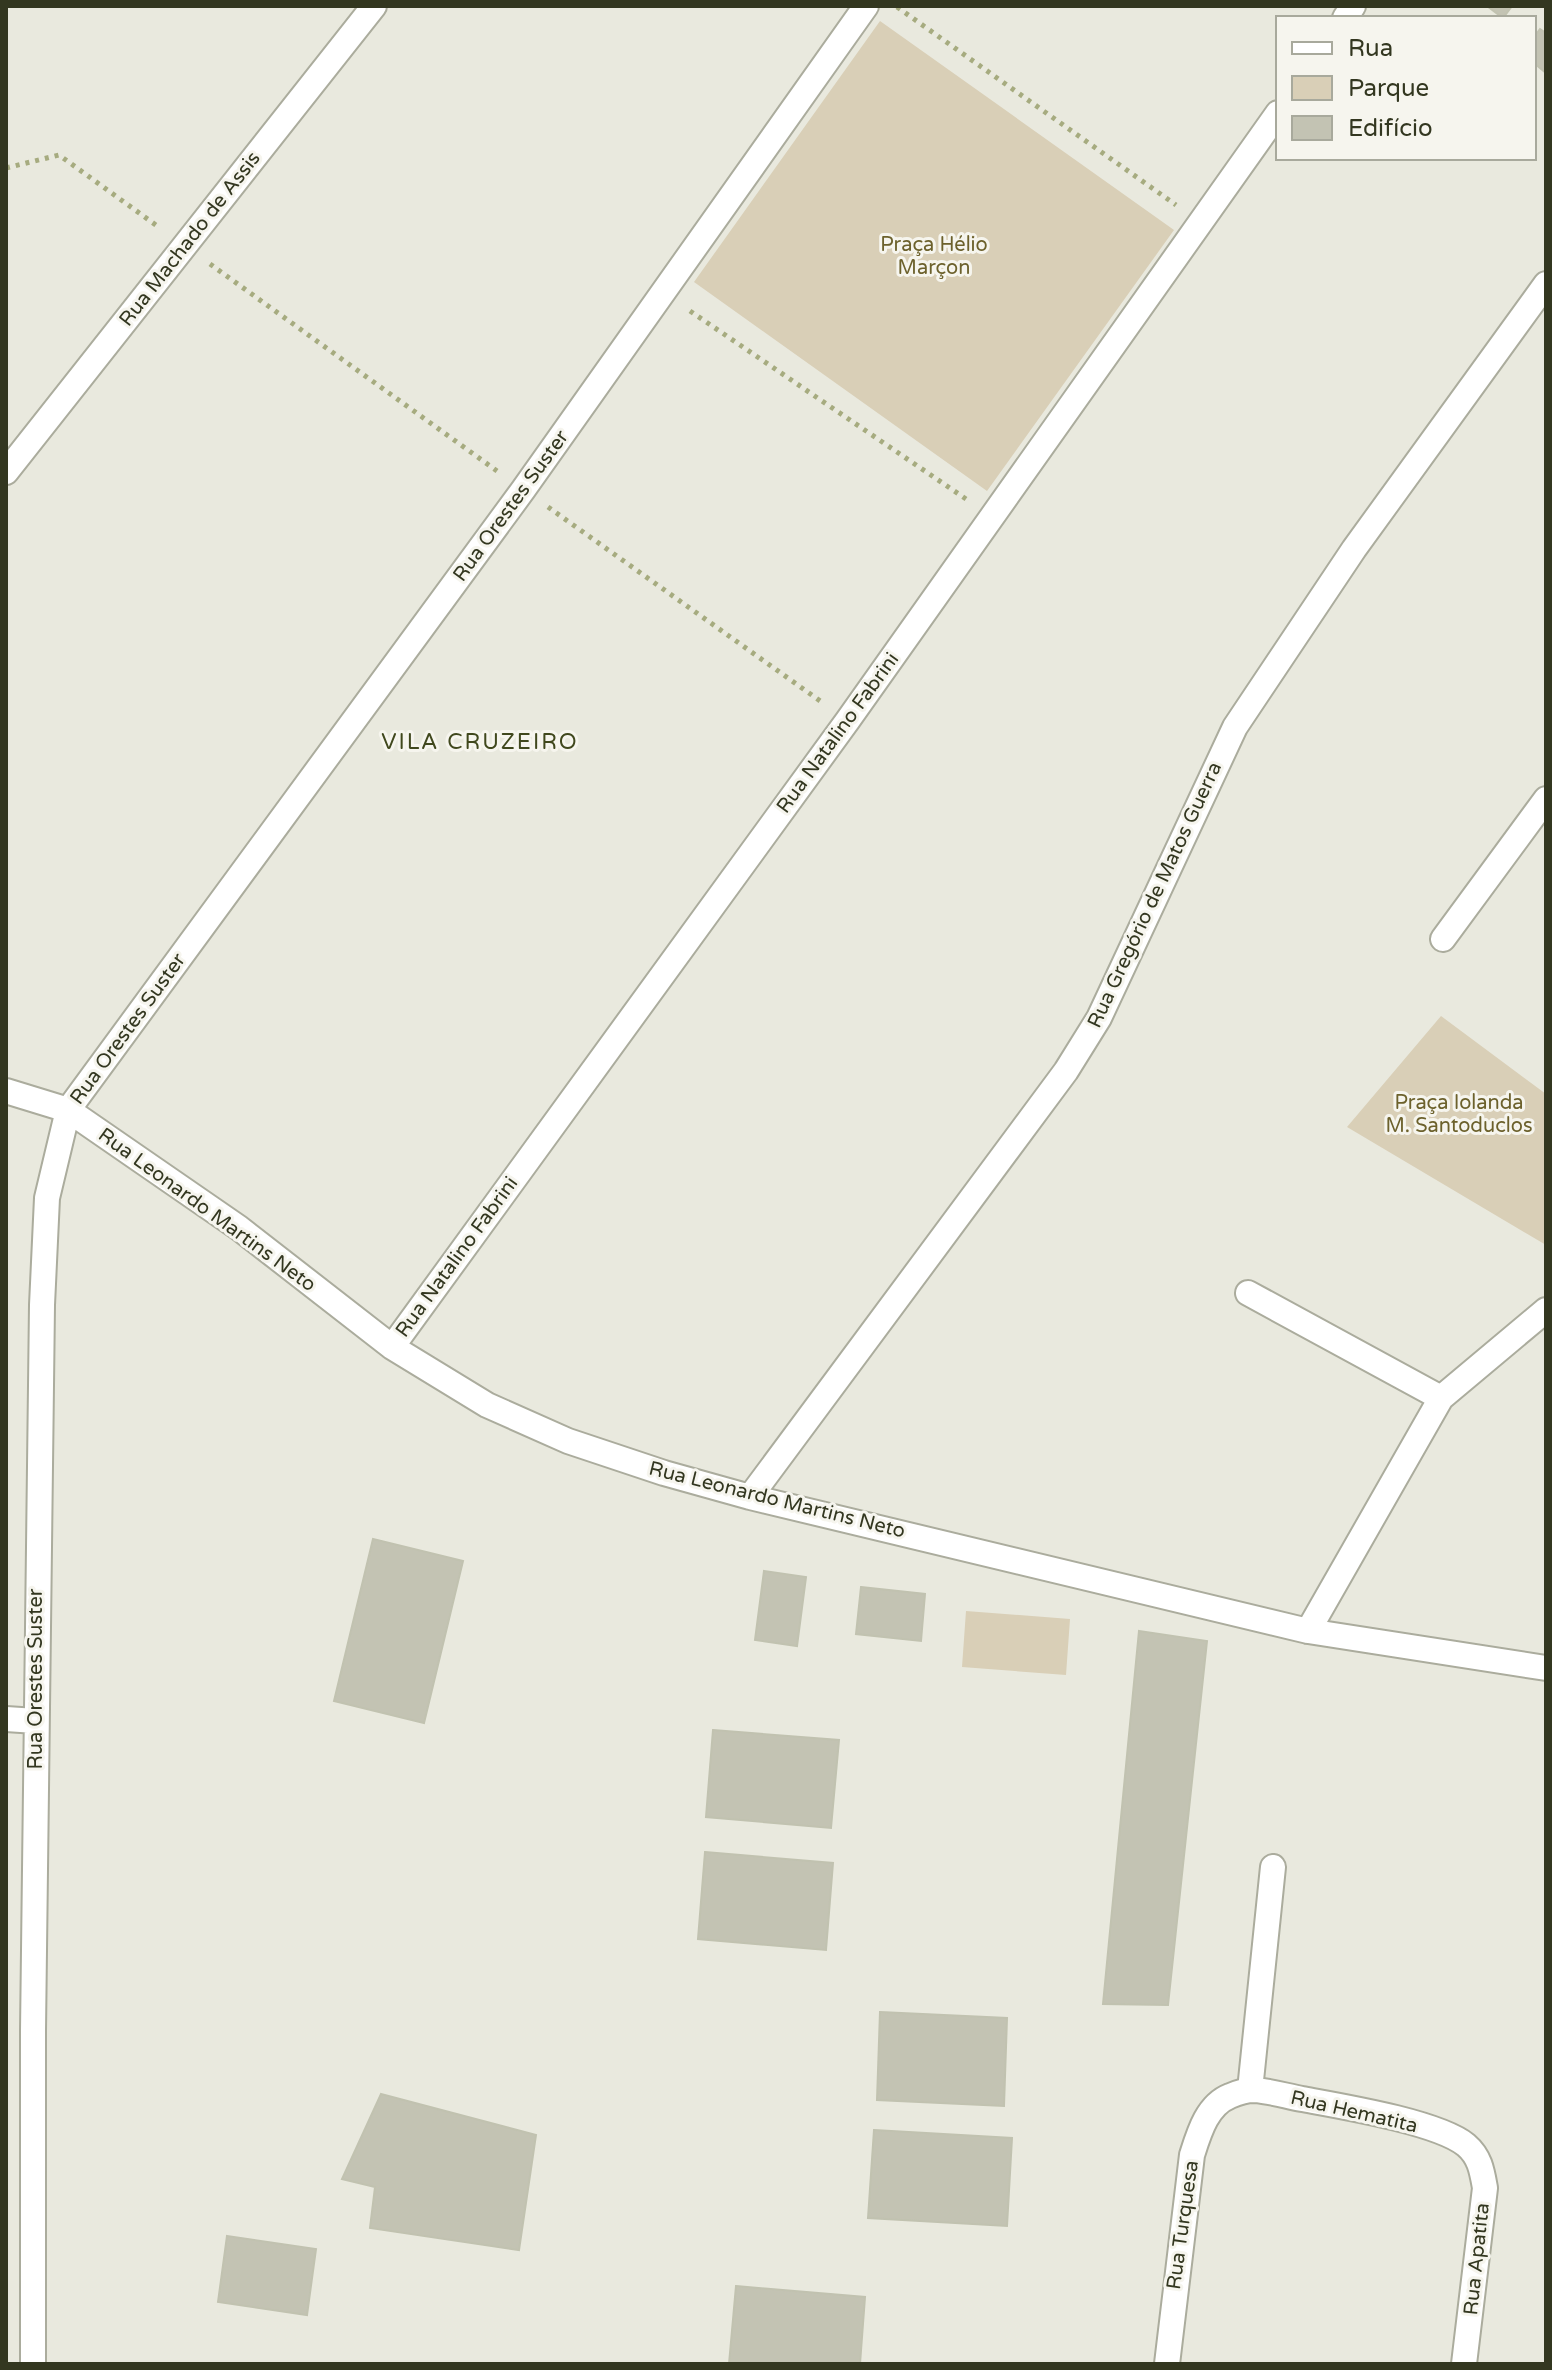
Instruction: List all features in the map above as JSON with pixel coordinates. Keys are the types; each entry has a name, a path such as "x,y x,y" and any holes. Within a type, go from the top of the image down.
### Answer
{"street":[{"name":"Rua Machado de Assis","path":"6,472 374,6"},
{"name":"Rua Orestes Suster","path":"33,2364 41,1321 47,1198 68,1110 523,490 866,6"},
{"name":"Rua Natalino Fabrini","path":"392,1347 848,720 1276,116"},
{"name":"Rua Gregório de Matos Guerra","path":"750,1497 1066,1071 1099,1018 1235,727 1354,549 1546,284"},
{"path":"1443,939 1546,799"},
{"name":"Rua Leonardo Martins Neto","path":"6,1091 68,1110 239,1228 392,1347 487,1405 568,1441 750,1497 1308,1631 1546,1668"},
{"path":"1248,1293 1441,1398"},
{"path":"1308,1631 1441,1398 1546,1310"},
{"path":"6,1719 36,1721"},
{"path":"1250,2090 1273,1867"},
{"name":"Rua Hematita","path":"1227,2097 1250,2090 1390,2118 1446,2134 1464,2143 1475,2155"},
{"name":"Rua Turquesa","path":"1167,2364 1192,2155 1200,2128 1211,2111 1227,2097"},
{"name":"Rua Apatita","path":"1464,2364 1485,2188 1482,2167 1475,2155"}],"path":[{"path":"896,6 1201,223"},
{"path":"6,168 59,155 848,720"},
{"path":"663,292 993,517"}],"green space":[{"name":"Praça Hélio Marçon","path":"880,21 1174,230 987,491 694,282"},
{"name":"Praça Iolanda M. Santoduclos","path":"1441,1016 1546,1094 1546,1245 1347,1127"},
{"path":"966,1611 1070,1619 1066,1675 962,1667"}],"building":[{"path":"1487,6 1512,6 1504,16"},
{"path":"1540,29 1546,33 1546,73 1536,65 1536,34"},
{"path":"373,1539 463,1561 424,1723 334,1701"},
{"path":"764,1571 806,1577 797,1646 755,1640"},
{"path":"861,1587 925,1594 921,1641 856,1634"},
{"path":"1139,1631 1207,1641 1168,2005 1103,2004"},
{"path":"713,1730 839,1740 831,1828 706,1817"},
{"path":"705,1852 833,1863 826,1950 698,1939"},
{"path":"880,2012 1007,2018 1004,2106 877,2100"},
{"path":"381,2094 536,2135 519,2250 370,2228 375,2187 342,2179"},
{"path":"874,2130 1012,2138 1007,2226 868,2218"},
{"path":"227,2236 316,2249 307,2315 218,2302"},
{"path":"736,2286 865,2297 860,2364 729,2364"}],"district":[{"name":"VILA CRUZEIRO","path":"480,742"}]}
